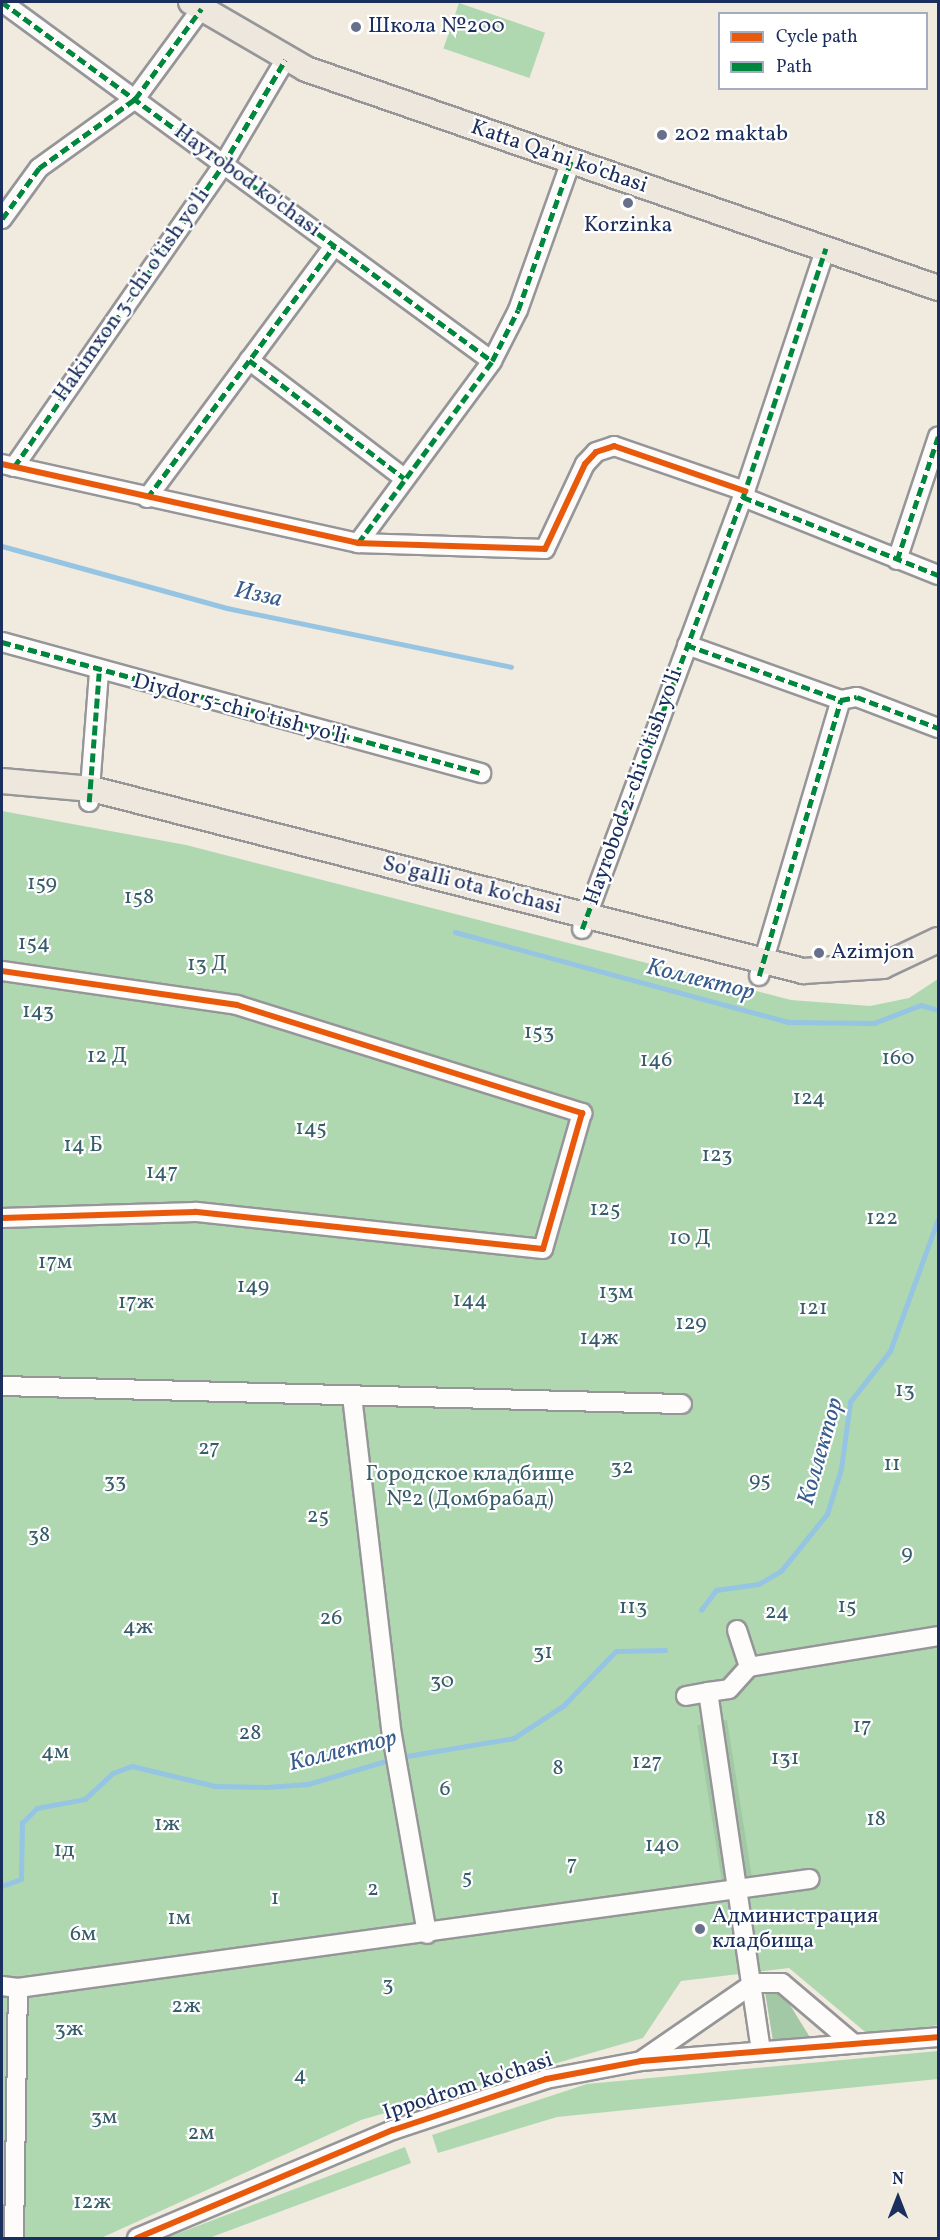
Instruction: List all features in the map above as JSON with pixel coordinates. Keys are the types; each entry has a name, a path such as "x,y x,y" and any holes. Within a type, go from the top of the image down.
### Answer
{"main road":[{"name":"Katta Qa'ni ko'chasi","path":"196,5 285,60 939,288"},
{"name":"So'galli ota ko'chasi","path":"2,781 90,795 824,986 865,983 939,955"},
{"name":"So'galli ota ko'chasi","path":"2,794 90,795"},
{"name":"So'galli ota ko'chasi","path":"761,969 823,973 862,970 939,940"}],"street":[{"name":"Hayrobod ko'chasi","path":"2,2 492,361"},
{"path":"2,219 39,168 135,99 196,5"},
{"name":"Hakimxon 3-chi o'tish yo'li","path":"8,465 223,165 285,60"},
{"path":"358,543 492,361 518,310 571,161"},
{"path":"147,498 334,246"},
{"name":"Hayrobod 2-chi o'tish yo'li","path":"584,922 744,494 826,248"},
{"path":"249,360 404,478"},
{"path":"897,560 939,437"},
{"path":"8,465 147,498 358,543 545,549 585,464 596,452 614,446 744,494 897,560 939,575"},
{"name":"Diydor 5-chi o'tish yo'li","path":"2,642 99,673 481,773"},
{"name":"Hayrobod 2-chi o'tish yo'li","path":"687,645 841,700 857,697 939,728"},
{"path":"90,795 99,673"},
{"path":"761,969 841,700"},
{"path":"2,971 237,1005 582,1113 543,1249 195,1212 2,1218"},
{"path":"2,1386 682,1404"},
{"path":"352,1396 392,1735 427,1934"},
{"path":"737,1630 749,1667"},
{"path":"686,1696 729,1689 749,1667 939,1636"},
{"path":"708,1692 754,1983 761,2051"},
{"path":"14,2238 10,1987 427,1934 740,1891 810,1879"},
{"path":"641,2061 754,1983 782,1983 854,2044"},
{"name":"Ippodrom ko'chasi","path":"137,2238 415,2121 546,2079 641,2061 939,2037"}],"green space":[{"path":"459,3 545,33 529,78 443,48"},
{"name":"Городское кладбище №2 (Домбрабад)","path":"2,811 186,845 791,1000 870,1006 909,998 938,979 938,2025 870,2036 789,1968 681,1981 643,2038 361,2120 101,2238 2,2238"},
{"path":"727,1720 752,1878 745,1879 720,1721"},
{"path":"705,1724 730,1881 722,1882 697,1725"},
{"path":"765,1992 782,1992 811,2039 773,2041"},
{"path":"938,2051 938,2079 557,2117 438,2153 432,2135 587,2084"},
{"path":"405,2147 411,2163 209,2238 166,2238"}],"waterway":[{"name":"Изза","path":"2,546 227,608 511,667"},
{"name":"Коллектор","path":"455,932 788,1022 874,1023 921,1005 938,1010"},
{"name":"Коллектор","path":"701,1610 716,1590 759,1584 781,1571 827,1514 841,1469 850,1402 890,1351 938,1219"},
{"name":"Коллектор","path":"401,1757 514,1738 563,1706 616,1651 665,1650"},
{"name":"Коллектор","path":"2,1886 21,1879 22,1823 37,1808 85,1799 113,1773 132,1766 215,1786 267,1787 308,1784 393,1759"}],"marked path":[{"path":"2,2 492,361"},
{"path":"2,219 39,168 135,99 201,9"},
{"path":"14,467 223,165 285,60"},
{"path":"358,543 492,361 518,310 571,161"},
{"path":"147,498 334,246"},
{"path":"582,929 743,497 826,248"},
{"path":"249,360 404,478"},
{"path":"897,560 938,437"},
{"path":"743,497 938,575"},
{"path":"2,642 481,773"},
{"path":"687,645 841,700 857,697 938,728"},
{"path":"89,802 99,673"},
{"path":"759,976 841,700"}],"cycle path":[{"path":"2,464 358,543 545,549 585,464 596,452 614,446 745,491"},
{"path":"2,971 237,1005 582,1113 543,1249 195,1212 2,1218"},
{"path":"137,2238 393,2130 546,2079 641,2061 938,2037"}],"place":[{"name":"Школа №200","path":"356,27"},
{"name":"202 maktab","path":"662,135"},
{"name":"Korzinka","path":"628,203"},
{"name":"Azimjon","path":"819,953"},
{"name":"Администрация кладбища","path":"700,1929"}],"park label":[{"name":"159","path":"42,884"},
{"name":"158","path":"139,898"},
{"name":"154","path":"34,944"},
{"name":"13 Д","path":"207,965"},
{"name":"143","path":"38,1012"},
{"name":"153","path":"539,1033"},
{"name":"12 Д","path":"107,1057"},
{"name":"160","path":"898,1059"},
{"name":"146","path":"656,1061"},
{"name":"124","path":"809,1099"},
{"name":"145","path":"311,1129"},
{"name":"14 Б","path":"83,1146"},
{"name":"123","path":"717,1156"},
{"name":"147","path":"162,1173"},
{"name":"125","path":"605,1210"},
{"name":"122","path":"882,1219"},
{"name":"10 Д","path":"690,1239"},
{"name":"17м","path":"55,1263"},
{"name":"149","path":"253,1287"},
{"name":"13м","path":"616,1293"},
{"name":"144","path":"470,1301"},
{"name":"17ж","path":"136,1303"},
{"name":"121","path":"813,1309"},
{"name":"129","path":"691,1324"},
{"name":"14ж","path":"599,1339"},
{"name":"13","path":"905,1391"},
{"name":"27","path":"209,1449"},
{"name":"11","path":"892,1465"},
{"name":"32","path":"622,1468"},
{"name":"95","path":"760,1481"},
{"name":"33","path":"115,1482"},
{"name":"25","path":"318,1517"},
{"name":"38","path":"39,1536"},
{"name":"9","path":"907,1554"},
{"name":"15","path":"847,1607"},
{"name":"113","path":"633,1608"},
{"name":"24","path":"777,1613"},
{"name":"26","path":"331,1619"},
{"name":"4ж","path":"138,1628"},
{"name":"31","path":"543,1653"},
{"name":"30","path":"442,1682"},
{"name":"17","path":"862,1727"},
{"name":"28","path":"250,1734"},
{"name":"4м","path":"55,1753"},
{"name":"131","path":"785,1759"},
{"name":"127","path":"647,1763"},
{"name":"8","path":"558,1769"},
{"name":"6","path":"445,1790"},
{"name":"18","path":"876,1820"},
{"name":"1ж","path":"167,1825"},
{"name":"140","path":"662,1846"},
{"name":"1д","path":"64,1851"},
{"name":"7","path":"572,1865"},
{"name":"5","path":"467,1878"},
{"name":"2","path":"373,1890"},
{"name":"1","path":"275,1899"},
{"name":"1м","path":"179,1919"},
{"name":"6м","path":"83,1935"},
{"name":"3","path":"388,1985"},
{"name":"2ж","path":"186,2007"},
{"name":"3ж","path":"69,2030"},
{"name":"4","path":"300,2076"},
{"name":"3м","path":"104,2118"},
{"name":"2м","path":"201,2134"},
{"name":"12ж","path":"92,2203"}]}
